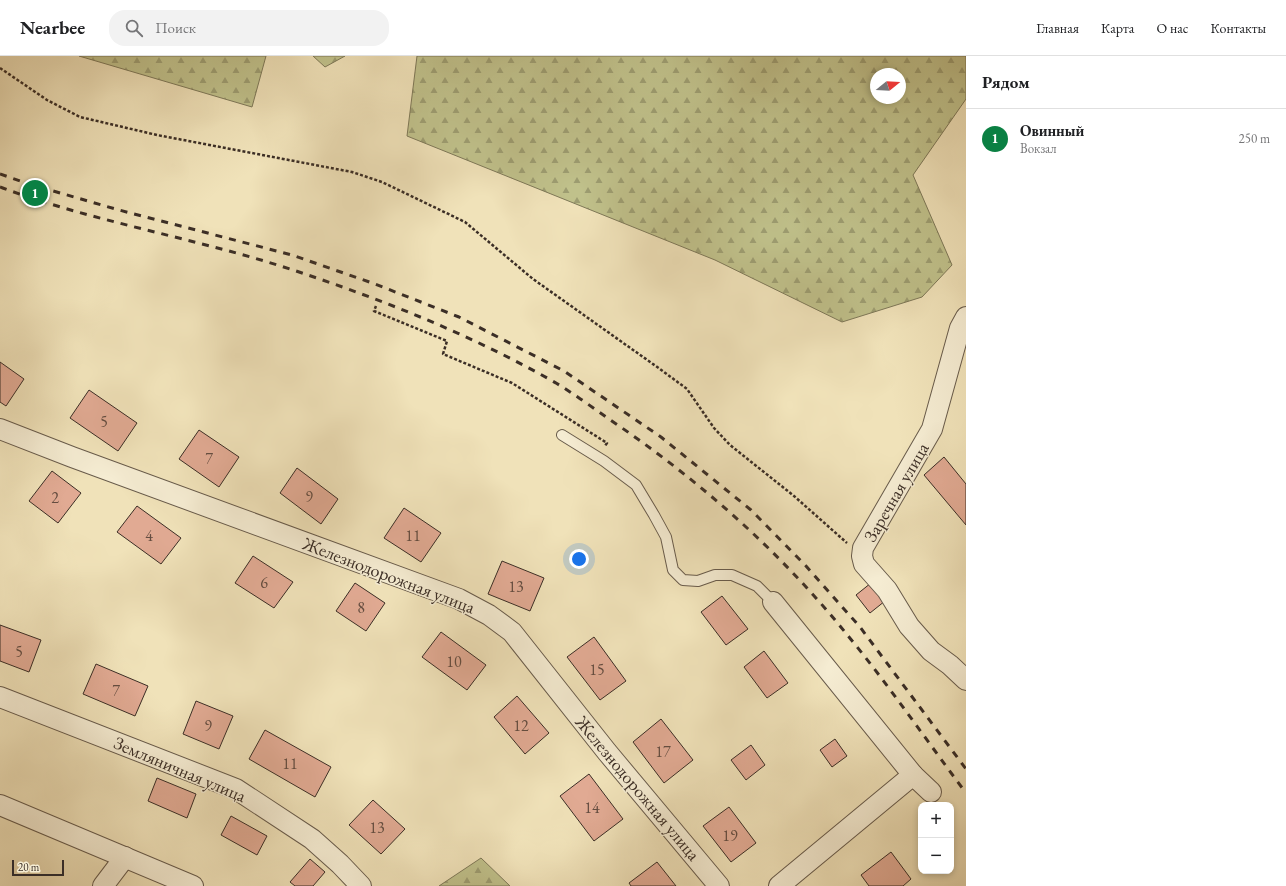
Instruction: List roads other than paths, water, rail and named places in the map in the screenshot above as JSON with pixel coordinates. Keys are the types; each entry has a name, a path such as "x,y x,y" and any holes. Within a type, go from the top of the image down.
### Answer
{"street":[{"name":"Заречная улица","path":"966,318 960,328 932,429 863,548 862,556 864,564 886,590 909,626 931,651 950,665 966,680"},
{"name":"Железнодорожная улица","path":"0,429 72,457 460,599 489,615 512,632 607,752 720,886"},
{"path":"773,602 913,775 930,792"},
{"name":"Земляничная улица","path":"0,697 236,789 312,839 340,864 360,886"},
{"path":"779,886 913,775"},
{"path":"0,804 193,886"},
{"path":"103,886 125,857"}],"lane":[{"path":"562,434 604,461 636,485 666,537 673,570 683,580 698,581 715,575 732,575 757,586 773,602"}],"railway":[{"path":"0,174 119,210 292,255 375,284 459,317 564,371 661,437 751,510 806,566 860,627 966,769"},
{"path":"0,187 72,210 254,258 358,293 426,319 492,349 563,387 642,442 707,492 767,547 823,606 849,637 966,793"}],"place":[{"name":"Овинный","path":"35,193"}]}
